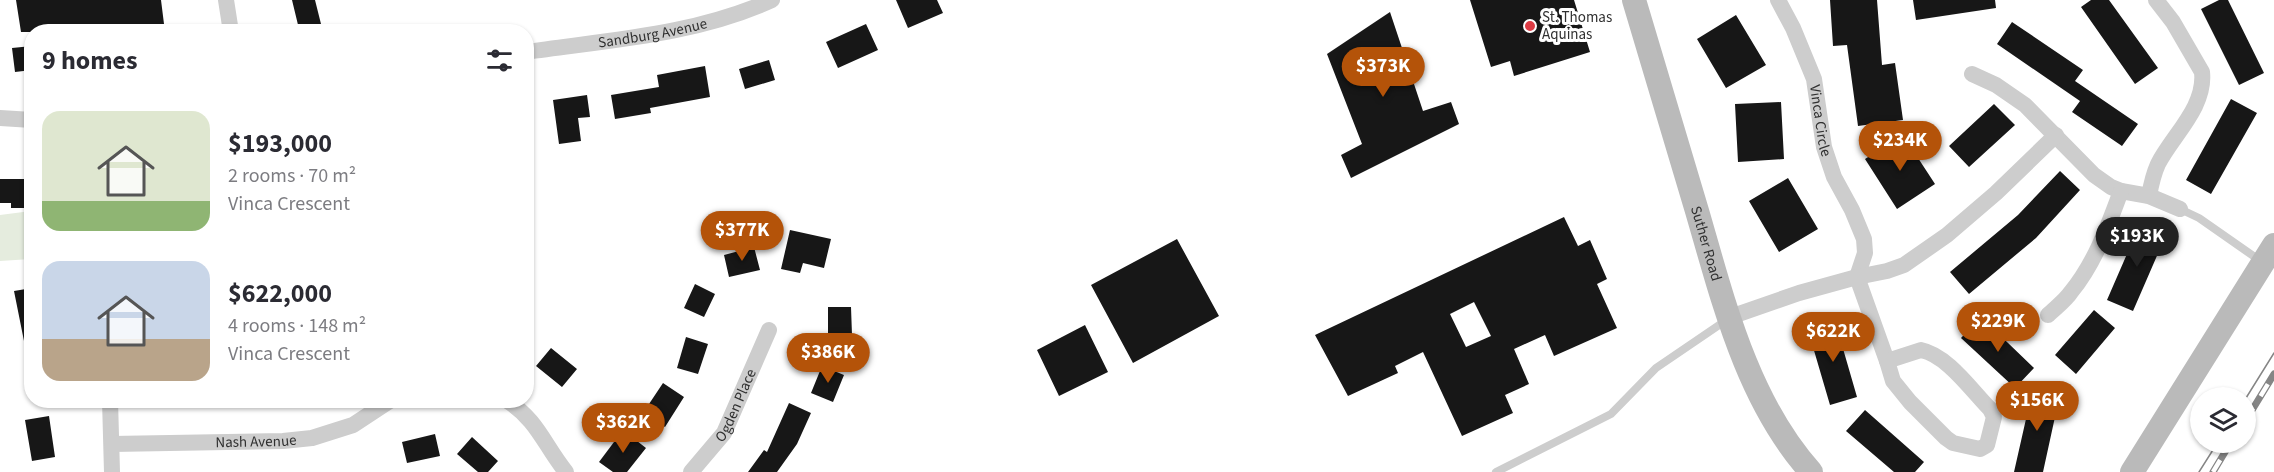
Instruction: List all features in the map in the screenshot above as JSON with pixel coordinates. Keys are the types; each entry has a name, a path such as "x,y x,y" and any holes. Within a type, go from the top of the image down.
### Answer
{"street":[{"path":"226,0 230,24"},
{"name":"Sandburg Avenue","path":"534,51 690,28 752,9 772,0"},
{"name":"Suther Road","path":"1634,0 1651,76 1745,364 1779,429 1808,471"},
{"name":"Vinca Circle","path":"1778,0 1793,28 1814,79 1824,147 1834,177 1852,210 1864,239 1865,253 1857,277"},
{"path":"2149,196 2159,162 2196,101 2203,82 2202,72 2179,32 2156,0"},
{"path":"1972,74 1996,85 2025,105 2094,175 2121,191 2149,196 2180,209"},
{"path":"0,118 24,120"},
{"path":"1730,317 1799,293 1904,265 1947,235 1996,193 2056,135"},
{"path":"2048,315 2071,293 2091,262 2107,229 2121,191"},
{"path":"2132,472 2268,254"},
{"path":"1857,277 1893,381 1910,402 1953,443 1980,449 1987,446 1994,417 1990,409 1942,360 1932,352 1921,350 1887,361"},
{"name":"Ogden Place","path":"691,472 724,433 769,330"},
{"path":"110,408 112,472"},
{"name":"Nash Avenue","path":"112,444 283,441 312,438 326,436 353,425 379,408"},
{"path":"516,408 530,419 545,438 566,472"}],"lane":[{"path":"2180,209 2268,254"},
{"path":"1496,472 1611,414 1656,368 1713,331 1730,317"}],"shaded area":[{"path":"24,212 24,259 0,261 0,215"}],"building":[{"path":"16,0 161,0 164,24 24,24 24,32 21,32"},
{"path":"292,0 315,0 321,24 298,24"},
{"path":"896,0 937,0 943,13 908,28"},
{"name":"St. Thomas Aquinas","path":"1470,0 1574,0 1590,52 1514,76 1510,61 1491,67"},
{"path":"1830,0 1877,0 1882,65 1895,63 1903,120 1858,126 1847,45 1833,46"},
{"path":"1913,0 1995,0 1996,8 1916,20"},
{"path":"2091,0 2109,0 2158,68 2135,84 2081,7"},
{"path":"2219,0 2228,0 2264,73 2239,85 2201,9"},
{"path":"1390,12 1423,111 1451,102 1459,124 1351,178 1341,155 1362,144 1327,54"},
{"path":"1736,15 1766,65 1726,88 1697,39"},
{"path":"2012,22 2083,70 2075,81 2138,124 2122,146 2072,112 2080,101 1997,44"},
{"path":"866,24 878,50 838,68 826,42"},
{"path":"24,47 24,71 15,72 12,48"},
{"path":"769,60 775,80 745,89 739,69"},
{"path":"705,66 710,97 650,108 651,113 615,119 611,95 659,87 657,75"},
{"path":"587,95 590,117 578,118 581,141 559,144 553,100"},
{"path":"2231,99 2257,113 2211,194 2186,180"},
{"path":"1781,102 1784,159 1738,162 1735,104"},
{"path":"1994,104 2015,125 1969,167 1949,146"},
{"path":"1903,135 1935,184 1897,209 1865,159"},
{"path":"2060,171 2080,190 2036,238 1969,294 1950,272 2018,215"},
{"path":"1788,178 1818,229 1779,252 1749,201"},
{"path":"0,179 24,179 24,208 11,208 11,203 0,203"},
{"path":"1564,217 1578,246 1590,240 1607,279 1597,284 1617,328 1554,356 1545,335 1514,349 1529,384 1505,395 1513,413 1462,436 1423,352 1395,366 1398,373 1348,396 1315,335","holes":["1474,302 1491,336 1466,347 1450,314"]},
{"path":"2140,224 2166,235 2133,311 2107,300"},
{"path":"790,230 831,239 824,268 803,263 800,273 781,269"},
{"path":"1177,239 1219,316 1133,363 1091,285"},
{"path":"754,247 760,270 729,277 724,255"},
{"path":"695,284 715,294 704,317 684,308"},
{"path":"24,289 24,341 14,291"},
{"path":"828,307 851,307 852,335 828,335"},
{"path":"2094,310 2115,328 2076,374 2055,355"},
{"path":"1981,317 2034,368 2015,388 1961,338"},
{"path":"1835,321 1857,397 1830,405 1808,330"},
{"path":"1085,325 1108,372 1059,396 1037,350"},
{"path":"686,337 708,344 698,374 677,368"},
{"path":"551,348 577,369 562,387 536,366"},
{"path":"822,366 844,375 833,402 811,393"},
{"path":"663,383 684,397 665,427 643,413"},
{"path":"2033,388 2060,394 2043,472 2014,472"},
{"path":"789,403 811,413 797,444 777,472 748,472 764,450 767,452"},
{"path":"1865,410 1924,462 1915,472 1894,472 1846,431"},
{"path":"49,416 55,457 32,461 25,420"},
{"path":"623,430 646,448 627,472 613,472 599,462"},
{"path":"435,434 440,456 407,463 402,442"},
{"path":"472,437 498,461 488,472 478,472 457,454"}],"tram line":[{"path":"2253,387 2274,353"},
{"path":"2199,472 2211,453"}],"railway":[{"path":"2256,404 2274,374"},
{"path":"2213,472 2224,453"}],"place":[{"name":"St. Thomas Aquinas","path":"1530,26"}]}
